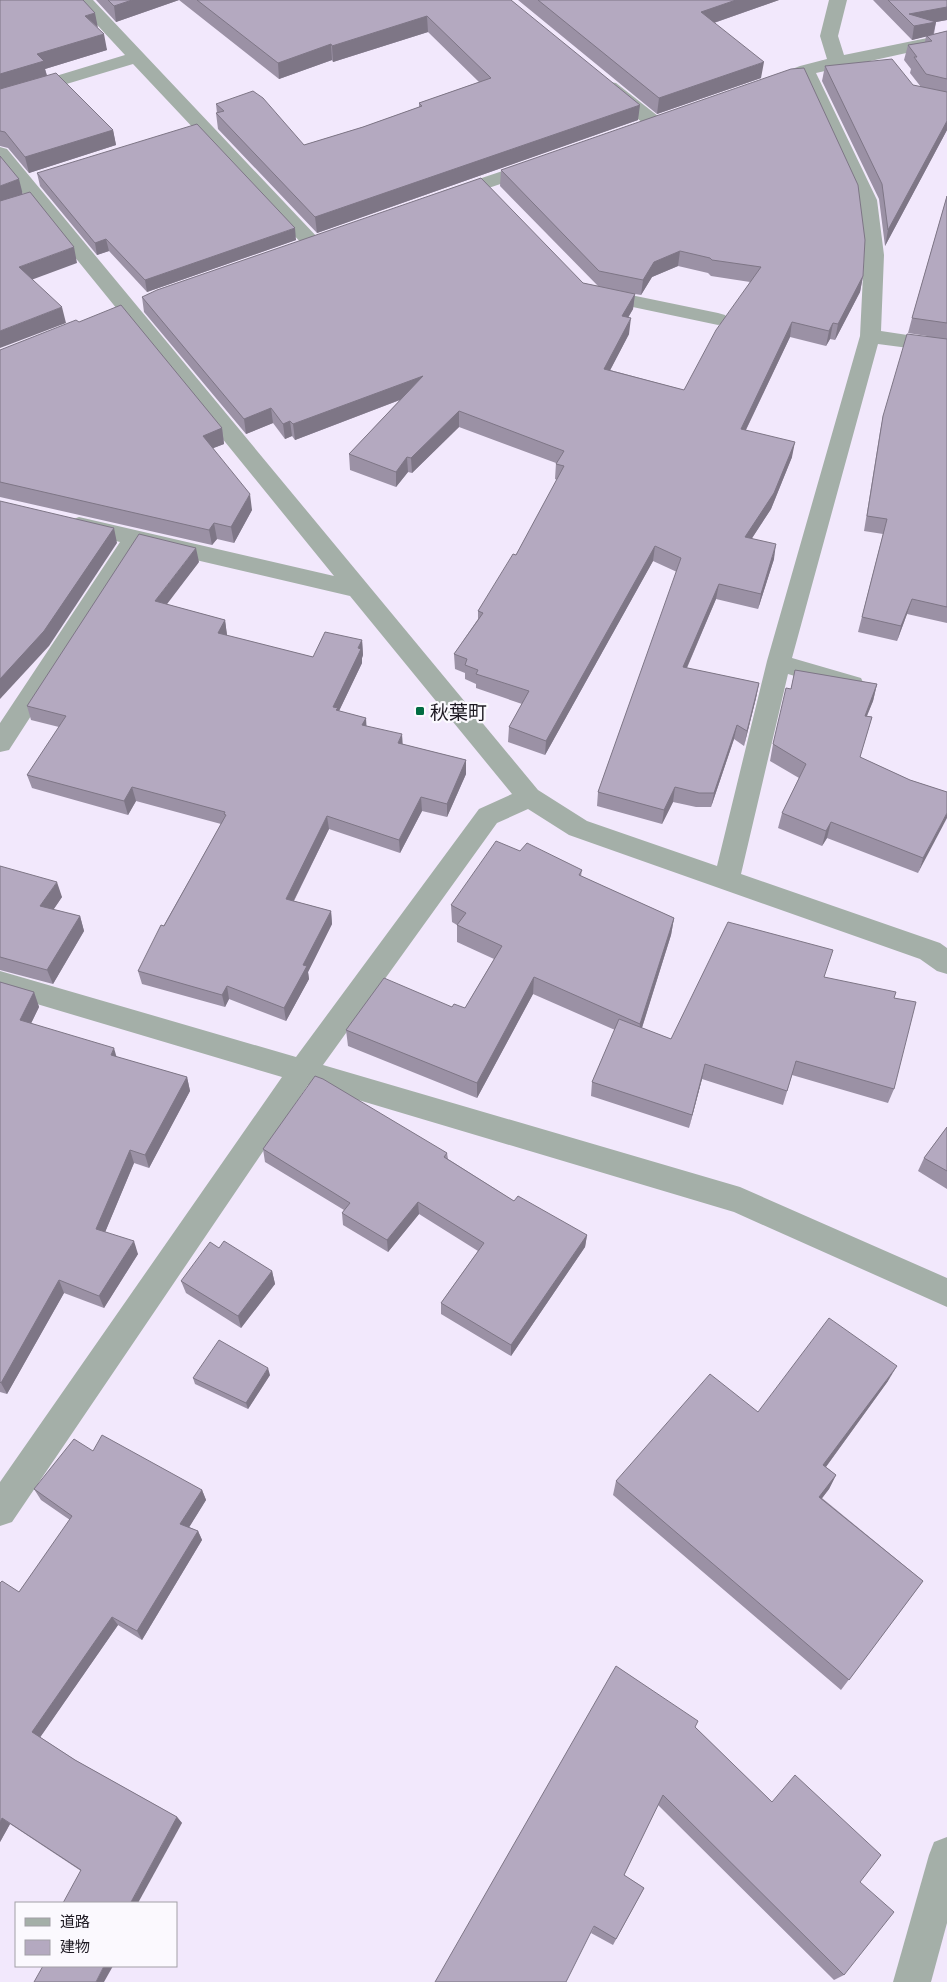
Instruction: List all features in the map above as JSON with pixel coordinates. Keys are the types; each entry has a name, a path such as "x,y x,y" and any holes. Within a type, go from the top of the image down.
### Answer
{"street":[{"path":"83,0 312,243"},
{"path":"837,62 829,36 838,0"},
{"path":"749,91 806,70 837,62 888,59 947,39"},
{"path":"0,99 137,57"},
{"path":"726,881 779,663 870,336 874,256 867,200 806,70"},
{"path":"595,74 656,124"},
{"path":"638,130 674,118"},
{"path":"183,133 201,127"},
{"path":"0,153 529,797 578,828 930,951 947,963"},
{"path":"430,202 491,190 548,162"},
{"path":"24,182 43,177"},
{"path":"19,205 37,199"},
{"path":"294,250 330,237"},
{"path":"583,286 590,293 718,319"},
{"path":"870,336 947,347"},
{"path":"57,520 357,589"},
{"path":"0,743 134,539"},
{"path":"779,663 855,685"},
{"path":"0,1510 302,1071 488,816 529,797"},
{"path":"0,982 740,1200 947,1293"},
{"path":"912,1982 947,1854"}],"building":[{"path":"0,0 83,0 95,13 85,16 104,34 37,54 44,61 0,74"},
{"path":"108,0 132,0 114,6"},
{"path":"197,0 511,0 640,105 315,217 216,113 224,111 216,104 253,91 263,98 304,145 422,106 419,103 491,78 427,16 332,46 331,44 278,63"},
{"path":"538,0 736,0 701,12 764,62 659,98"},
{"path":"888,0 947,0 947,7 909,14 936,22 914,26"},
{"path":"947,31 947,79 926,74 908,45 932,41 927,36"},
{"path":"892,59 913,85 947,92 947,121 888,230 882,184 825,66"},
{"path":"804,68 858,185 865,240 863,276 838,324 833,323 829,331 792,322 741,429 795,442 774,493 745,537 776,544 761,594 719,584 683,667 759,683 747,731 737,725 714,793 699,793 675,787 664,810 598,792 681,558 655,546 546,741 509,727 529,691 476,674 478,670 465,665 467,659 454,654 483,613 478,611 513,554 516,555 564,466 556,464 564,451 459,411 411,458 407,457 396,472 349,454 423,376 293,424 290,421 283,424 271,408 244,419 142,297 157,290 481,178 583,283 635,294 622,316 631,318 604,369 684,390 716,330 761,267 712,260 680,251 654,262 643,280 599,271 501,170 791,69"},
{"path":"56,73 113,130 25,157 5,132 0,131 0,89"},
{"path":"197,124 295,228 145,280 106,239 95,243 37,173"},
{"path":"0,156 19,179 0,186"},
{"path":"30,192 74,247 19,267 62,307 0,331 0,201"},
{"path":"947,196 947,323 912,318"},
{"path":"121,305 222,428 203,436 250,494 231,527 214,523 209,530 0,482 0,350 76,320 79,322"},
{"path":"907,334 947,339 947,607 912,599 901,626 862,617 887,519 867,516 883,416"},
{"path":"0,501 114,528 44,631 0,679"},
{"path":"139,534 196,548 155,601 225,620 218,633 313,657 325,632 362,640 358,648 361,649 333,707 338,708 336,710 366,718 362,725 402,734 398,743 466,760 447,804 421,797 399,840 327,816 286,899 331,911 303,965 307,966 284,1008 227,986 222,995 138,971 161,925 164,926 226,815 224,814 225,812 132,787 124,801 27,775 66,716 27,706"},
{"path":"795,670 877,684 865,716 872,717 860,757 910,780 947,792 947,813 923,858 831,822 826,831 782,813 806,764 773,744 786,688 791,689"},
{"path":"496,841 520,851 527,843 582,870 579,875 674,918 640,1024 534,977 477,1083 346,1030 384,978 452,1007 454,1004 465,1008 502,946 457,925 466,913 451,905"},
{"path":"0,866 57,882 40,906 80,916 47,970 0,957"},
{"path":"728,922 833,950 824,977 896,992 894,998 916,1002 894,1089 796,1061 787,1091 705,1064 692,1115 592,1082 619,1019 671,1039"},
{"path":"0,982 34,992 20,1020 114,1048 111,1055 187,1077 145,1155 130,1150 96,1229 134,1241 99,1296 59,1280 1,1383 0,1382"},
{"path":"315,1076 447,1153 444,1157 514,1201 518,1196 587,1235 511,1345 441,1303 484,1243 418,1202 387,1240 342,1213 350,1203 263,1149"},
{"path":"947,1127 947,1171 924,1158"},
{"path":"224,1241 272,1271 238,1316 181,1281 210,1242 219,1248"},
{"path":"829,1318 897,1366 823,1465 836,1475 819,1497 923,1581 849,1680 616,1481 710,1374 758,1412"},
{"path":"219,1340 268,1368 246,1403 193,1378"},
{"path":"102,1435 202,1490 180,1524 198,1531 137,1631 112,1617 32,1732 75,1760 177,1817 131,1902 64,1902 81,1870 2,1818 0,1822 0,1583 2,1581 19,1592 72,1516 34,1489 74,1439 93,1451"},
{"path":"616,1666 698,1721 695,1727 772,1802 795,1775 881,1855 860,1882 894,1912 844,1975 663,1795 624,1875 644,1888 616,1939 594,1926 566,1982 435,1982"},
{"path":"42,1967 104,1967 96,1982 34,1982"}],"place":[{"name":"秋葉町","path":"420,711"}]}
